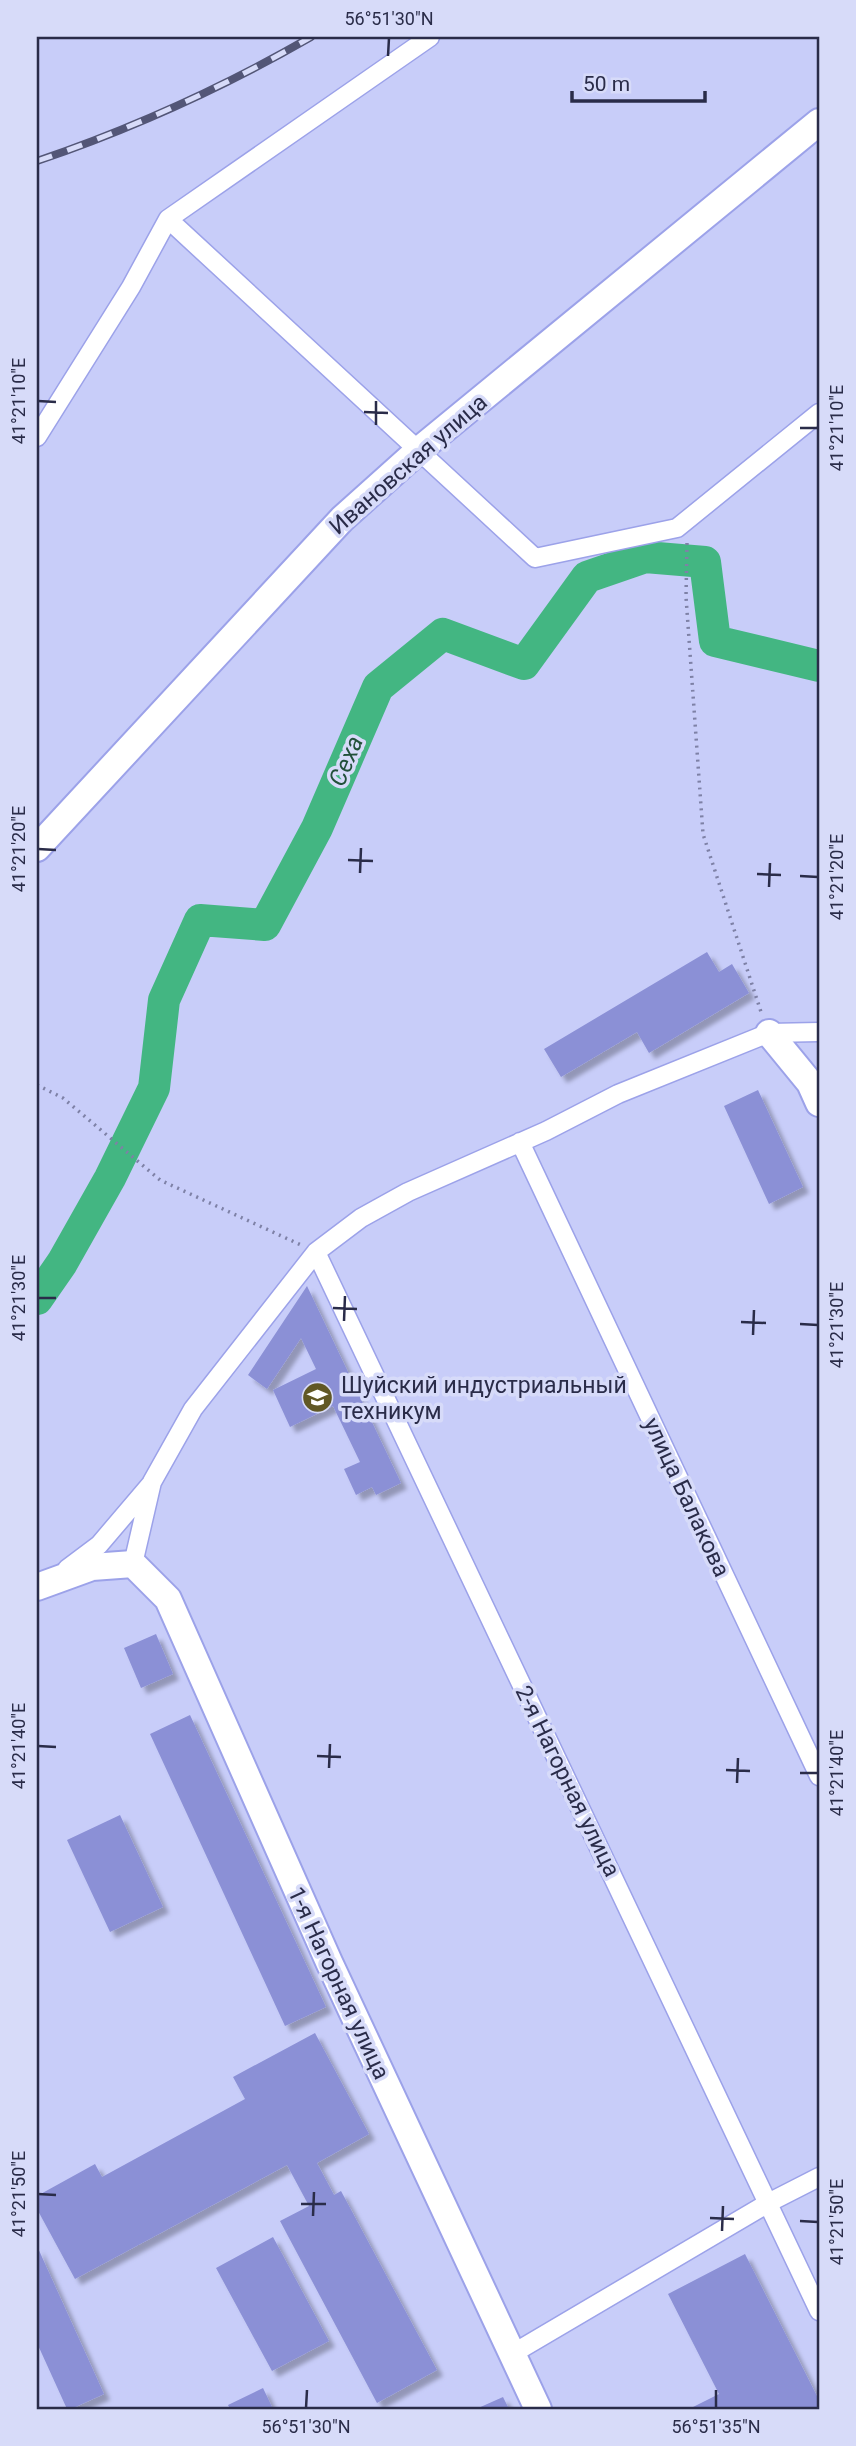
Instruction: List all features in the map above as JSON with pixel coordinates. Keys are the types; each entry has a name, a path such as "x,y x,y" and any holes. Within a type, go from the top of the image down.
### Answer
{"street":[{"path":"37,437 131,287 169,219 430,37"},
{"name":"Ивановская улица","path":"37,848 342,519 419,450 819,121"},
{"path":"169,219 535,558 677,528 819,413"},
{"path":"42,1585 99,1545 152,1482 193,1409 316,1252 361,1218 631,1089 769,1033 819,1032"},
{"path":"769,1033 810,1083 819,1103"},
{"name":"улица Балакова","path":"520,1142 819,1776"},
{"name":"2-я Нагорная улица","path":"316,1252 819,2311"},
{"path":"42,1585 92,1567 133,1564 152,1482"},
{"name":"1-я Нагорная улица","path":"133,1564 168,1599 329,1962 538,2409"},
{"path":"512,2354 769,2202 819,2177"}],"path":[{"path":"688,544 686,597 703,834 769,1033"},
{"path":"37,1085 63,1098 160,1180 316,1252"}],"building":[{"path":"707,952 719,972 732,964 749,993 649,1053 637,1032 561,1077 544,1049"},
{"path":"758,1090 803,1187 769,1204 724,1106"},
{"name":"Шуйский индустриальный техникум","path":"307,1286 401,1483 376,1495 372,1487 356,1495 344,1469 360,1462 333,1406 290,1427 273,1390 316,1369 301,1338 267,1389 248,1375"},
{"path":"156,1634 173,1674 141,1688 124,1648"},
{"path":"190,1715 326,2007 285,2026 150,1734"},
{"path":"120,1815 163,1907 110,1932 67,1840"},
{"path":"315,2033 369,2134 317,2163 334,2195 341,2191 437,2370 377,2403 280,2221 309,2206 287,2165 75,2279 37,2209 37,2196 95,2164 102,2177 245,2099 233,2077"},
{"path":"273,2237 329,2341 272,2371 216,2268"},
{"path":"37,2246 104,2394 71,2409 67,2409 37,2343"},
{"path":"745,2254 819,2400 819,2409 689,2409 719,2394 668,2294"},
{"path":"263,2388 273,2409 230,2409 228,2405"},
{"path":"503,2397 509,2409 476,2409"}],"waterway":[{"name":"Сеха","path":"37,1299 62,1263 110,1178 154,1088 164,1000 200,920 265,925 317,828 378,687 443,634 524,664 587,577 645,557 705,562 715,641 819,666"}],"railway":[{"path":"37,161 177,106 311,37"}],"place":[{"name":"Шуйский индустриальный техникум","path":"318,1398"}]}
